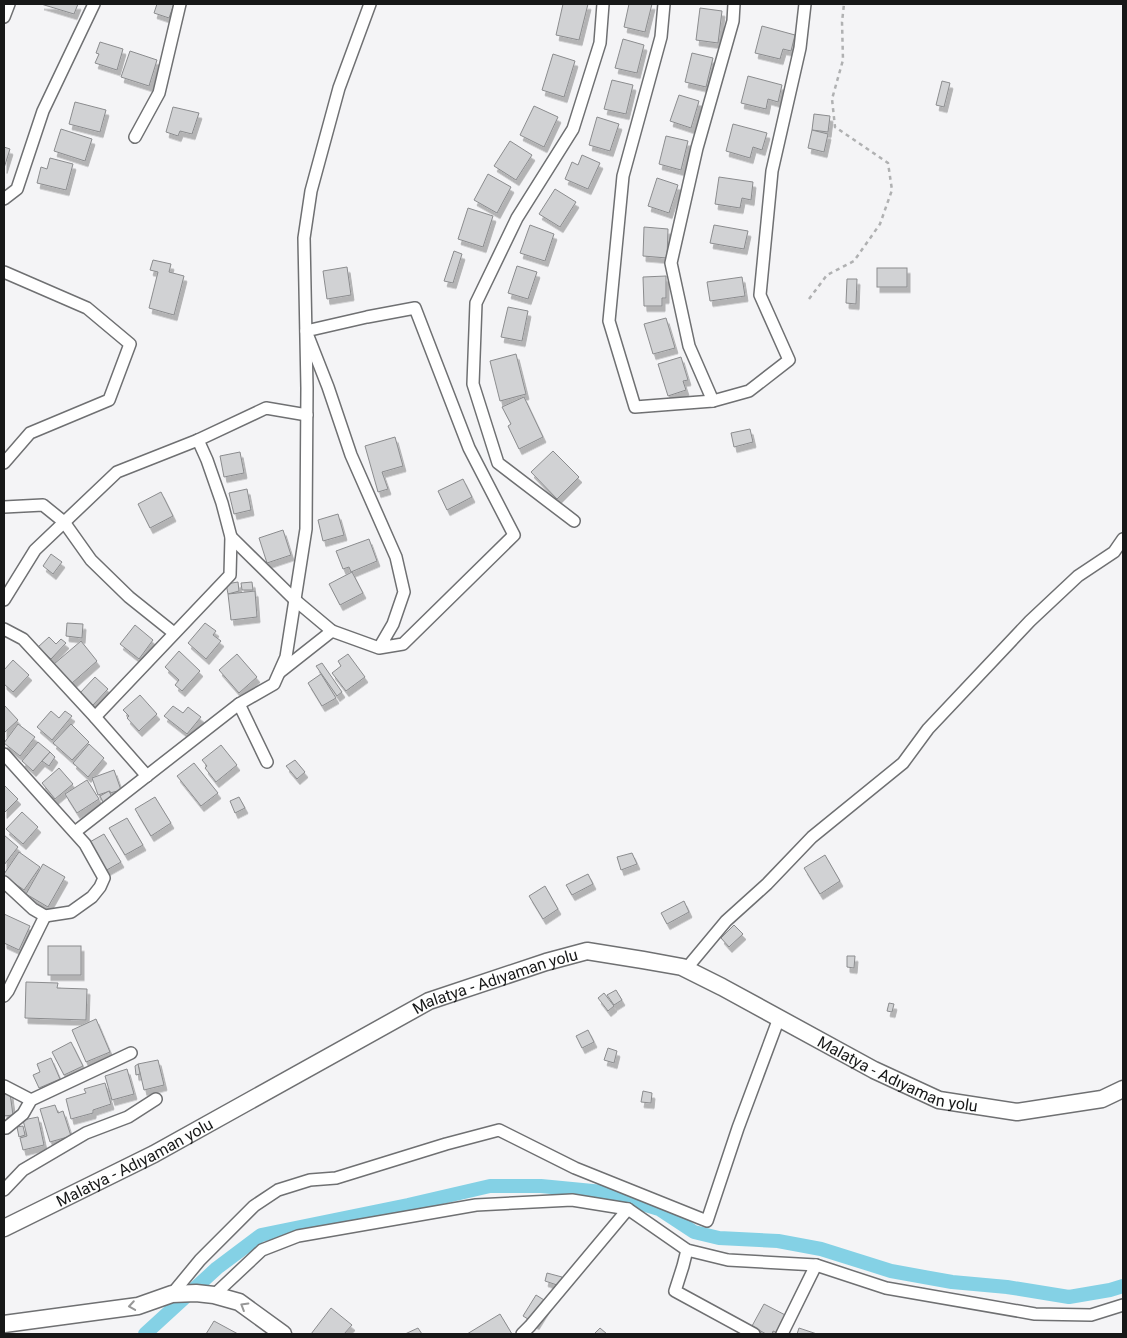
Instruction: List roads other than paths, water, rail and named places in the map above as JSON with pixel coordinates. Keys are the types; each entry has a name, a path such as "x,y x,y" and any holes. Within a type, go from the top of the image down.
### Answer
{"main road":[{"name":"Malatya - Adıyaman yolu","path":"4,1228 154,1154 429,1001 546,962 587,951 682,967 874,1070 939,1100 1017,1112 1102,1099 1123,1089"},
{"path":"4,1324 138,1306 175,1294 196,1293 214,1295 239,1302 283,1334"}],"street":[{"path":"4,17 9,4"},
{"path":"4,199 17,189 43,111 94,4"},
{"path":"136,138 159,93 180,4"},
{"path":"75,832 239,704 274,684 286,657 306,529 307,415 304,238 311,191 339,88 370,4"},
{"path":"574,521 498,463 473,384 476,303 517,218 574,129 600,43 603,4"},
{"path":"664,4 661,37 623,176 609,321 635,407 713,400 749,391 789,360 760,295 772,171 800,48 805,4"},
{"path":"713,400 689,346 671,263 697,148 733,21 734,4"},
{"path":"4,272 87,308 130,344 109,400 30,433 4,463"},
{"path":"231,537 295,600 332,631 379,648 404,644 514,535 469,448 416,308 306,331"},
{"path":"306,331 328,387 351,455 396,557 404,592 393,624 379,648"},
{"path":"4,600 35,550 117,472 198,440 266,408 307,415"},
{"path":"95,717 230,576 231,537 219,494 198,440"},
{"path":"4,507 43,505 64,522 91,560 129,597 174,633"},
{"path":"686,969 726,921 767,884 812,838 903,763 928,729 1030,621 1078,576 1114,552 1123,538"},
{"path":"4,629 23,639 147,776"},
{"path":"279,674 332,631"},
{"path":"239,704 267,762"},
{"path":"4,754 85,844 104,878 92,897 71,912 45,916 33,909 4,882"},
{"path":"4,996 45,916"},
{"path":"175,1294 200,1260 254,1206 278,1190 310,1180 336,1178 446,1144 499,1130 575,1168 707,1221 778,1018"},
{"path":"4,1128 23,1114 31,1100 131,1053"},
{"path":"4,1086 31,1100"},
{"path":"4,1190 23,1170 86,1134 128,1117 156,1099"},
{"path":"214,1295 262,1250 298,1236 476,1205 572,1200 628,1209 687,1250 728,1260 816,1265 886,1288 1035,1314 1091,1315 1123,1304"},
{"path":"540,1334 526,1330 628,1209"},
{"path":"687,1250 674,1291 754,1334"},
{"path":"782,1334 816,1265"}],"waterway":[{"path":"145,1334 217,1268 261,1235 490,1186 541,1186 603,1192 659,1209 694,1232 719,1238 778,1241 821,1249 891,1271 952,1282 1007,1287 1069,1297 1123,1286"}]}
